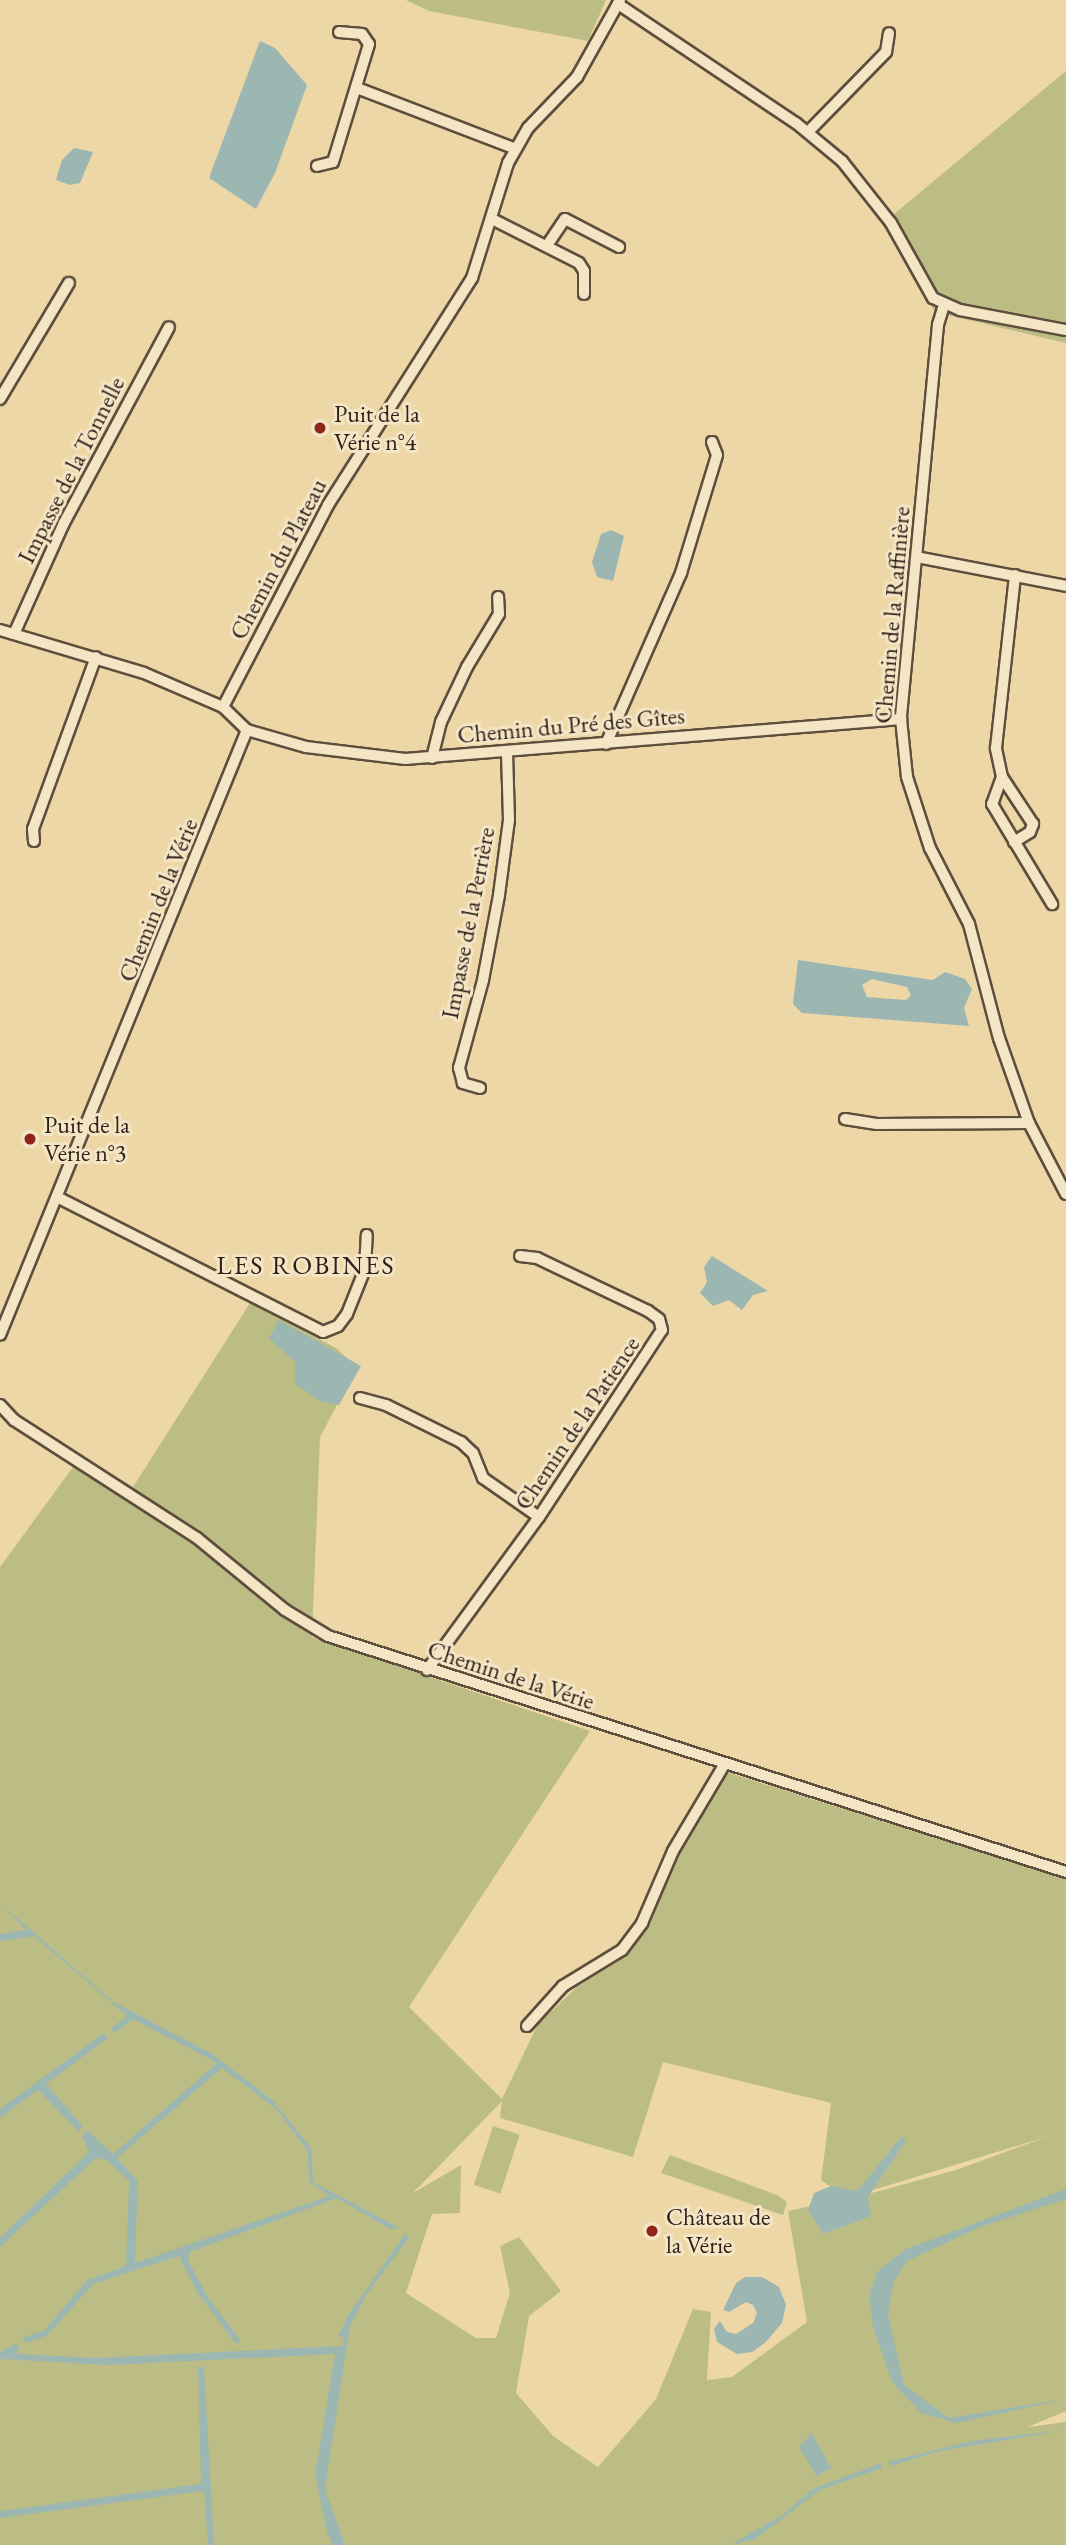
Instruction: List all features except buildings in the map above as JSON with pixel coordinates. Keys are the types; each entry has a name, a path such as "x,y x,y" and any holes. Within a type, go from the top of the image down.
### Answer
{"street":[{"path":"619,2 808,132 870,192 919,280 944,305 1066,330"},
{"name":"Chemin du Plateau","path":"223,707 328,505 472,278 516,149 528,128 577,77 619,2"},
{"path":"317,166 333,162 369,44 362,34 340,32"},
{"path":"808,132 886,52 889,33"},
{"path":"357,88 516,149"},
{"path":"492,219 548,244 579,263 584,271 584,294"},
{"path":"548,244 565,219 619,247"},
{"path":"0,399 69,283"},
{"name":"Chemin de la Raffinière","path":"944,305 937,325 901,719 915,810 969,924 999,1038 1029,1123 1066,1194"},
{"name":"Impasse de la Tonnelle","path":"14,634 71,511 169,327"},
{"path":"606,744 681,573 717,455 712,442"},
{"path":"917,557 1066,586"},
{"path":"1015,575 996,718 1002,777 992,804 1052,904"},
{"path":"432,758 451,700 499,614 498,597"},
{"path":"0,630 96,657 223,707 247,730"},
{"path":"34,841 37,818 96,657"},
{"name":"Chemin du Pré des Gîtes","path":"247,730 348,755 432,758 901,719"},
{"name":"Chemin de la Vérie","path":"0,1335 59,1198 247,730"},
{"name":"Impasse de la Perrière","path":"480,1088 463,1083 458,1068 483,980 499,895 509,820 506,752"},
{"path":"1002,777 1033,824 1030,832 1014,842"},
{"path":"845,1119 877,1124 1029,1123"},
{"path":"59,1198 323,1332 338,1326 347,1314 365,1269 367,1235"},
{"name":"Chemin de la Patience","path":"427,1670 539,1517 661,1336 662,1325 654,1315 537,1258 520,1256"},
{"path":"360,1398 386,1405 461,1442 473,1453 483,1478 539,1517"},
{"name":"Chemin de la Vérie","path":"0,1405 13,1420 197,1538 285,1610 328,1636 724,1765 1066,1872"},
{"path":"527,2026 563,1986 622,1950 642,1923 673,1851 724,1765"}],"green space":[{"path":"406,0 606,0 588,41 429,11"},
{"path":"1066,71 1066,343 935,312 882,224"},
{"path":"250,1303 336,1348 357,1367 320,1437 312,1637 590,1731 409,2007 502,2099 538,2024 577,1987 619,1961 726,1772 1066,1879 1066,2411 1028,2427 1066,2422 1066,2545 0,2545 0,1567 81,1456 133,1487","holes":["663,2062 831,2103 821,2180 847,2198 788,2211 807,2322 732,2377 707,2380 711,2312 693,2309 656,2399 598,2467 553,2436 516,2393 529,2316 561,2291 519,2237 500,2246 510,2293 496,2338 476,2338 406,2293 432,2214 460,2213 461,2165 413,2193 502,2101 500,2118 633,2157","1049,2136 956,2170 857,2197 857,2195"]},
{"path":"493,2126 520,2135 500,2194 474,2185"},
{"path":"670,2155 779,2196 787,2202 783,2215 661,2173"}],"water":[{"path":"260,41 275,48 307,85 275,173 256,209 209,178"},
{"path":"74,148 93,152 80,183 70,185 56,180 62,160"},
{"path":"611,530 624,536 613,581 597,577 592,562 601,534"},
{"path":"798,960 933,980 945,972 965,979 972,989 964,1008 969,1026 802,1013 793,1004","holes":["872,979 907,987 911,995 906,1000 867,997 862,985"]},
{"path":"712,1256 768,1291 753,1295 742,1310 729,1300 713,1306 700,1293 707,1282 704,1267"},
{"path":"279,1320 361,1366 339,1405 322,1402 295,1384 295,1362 269,1338"},
{"path":"0,1903 112,2001 214,2055 274,2102 311,2148 313,2182 399,2228 390,2229 337,2198 190,2252 188,2260 206,2294 241,2341 236,2344 197,2292 179,2256 93,2284 47,2336 26,2343 22,2338 45,2330 87,2280 126,2266 129,2181 108,2161 96,2158 0,2247 0,2238 89,2152 82,2136 88,2130 113,2154 217,2063 133,2019 114,2033 111,2028 127,2016 34,1936 0,1941 0,1934 26,1930","holes":["222,2068 276,2109 308,2151 309,2181 329,2196 135,2263 138,2181 117,2158"]},
{"path":"104,2033 108,2038 46,2084 83,2126 78,2131 38,2090 0,2118 0,2109"},
{"path":"902,2136 906,2141 868,2197 871,2216 823,2234 808,2210 814,2193 831,2186 857,2191"},
{"path":"1066,2189 1066,2199 980,2227 907,2261 894,2281 888,2314 904,2385 949,2418 1066,2399 957,2423 921,2413 892,2382 873,2327 869,2295 877,2272 904,2250"},
{"path":"405,2234 409,2238 366,2295 350,2326 325,2489 345,2545 333,2545 327,2532 315,2475 335,2354 108,2365 0,2359 0,2352 15,2344 20,2347 17,2354 97,2358 343,2346 344,2338 338,2336 349,2314"},
{"path":"745,2277 762,2277 779,2287 786,2305 782,2323 766,2342 752,2352 737,2354 717,2342 714,2329 720,2321 727,2332 736,2334 753,2323 757,2313 753,2305 746,2302 729,2312 723,2310 736,2283"},
{"path":"198,2367 204,2367 214,2545 208,2545 204,2491 0,2518 0,2511 201,2484"},
{"path":"1066,2430 940,2451 890,2466 888,2462 972,2441"},
{"path":"812,2433 831,2468 816,2476 799,2446"},
{"path":"881,2463 882,2468 820,2490 755,2539 730,2545 781,2516 813,2489"}],"place":[{"name":"Puit de la Vérie n°4","path":"320,428"},
{"name":"Puit de la Vérie n°3","path":"30,1139"},
{"name":"Château de la Vérie","path":"652,2231"}],"district":[{"name":"LES ROBINES","path":"306,1266"}]}
